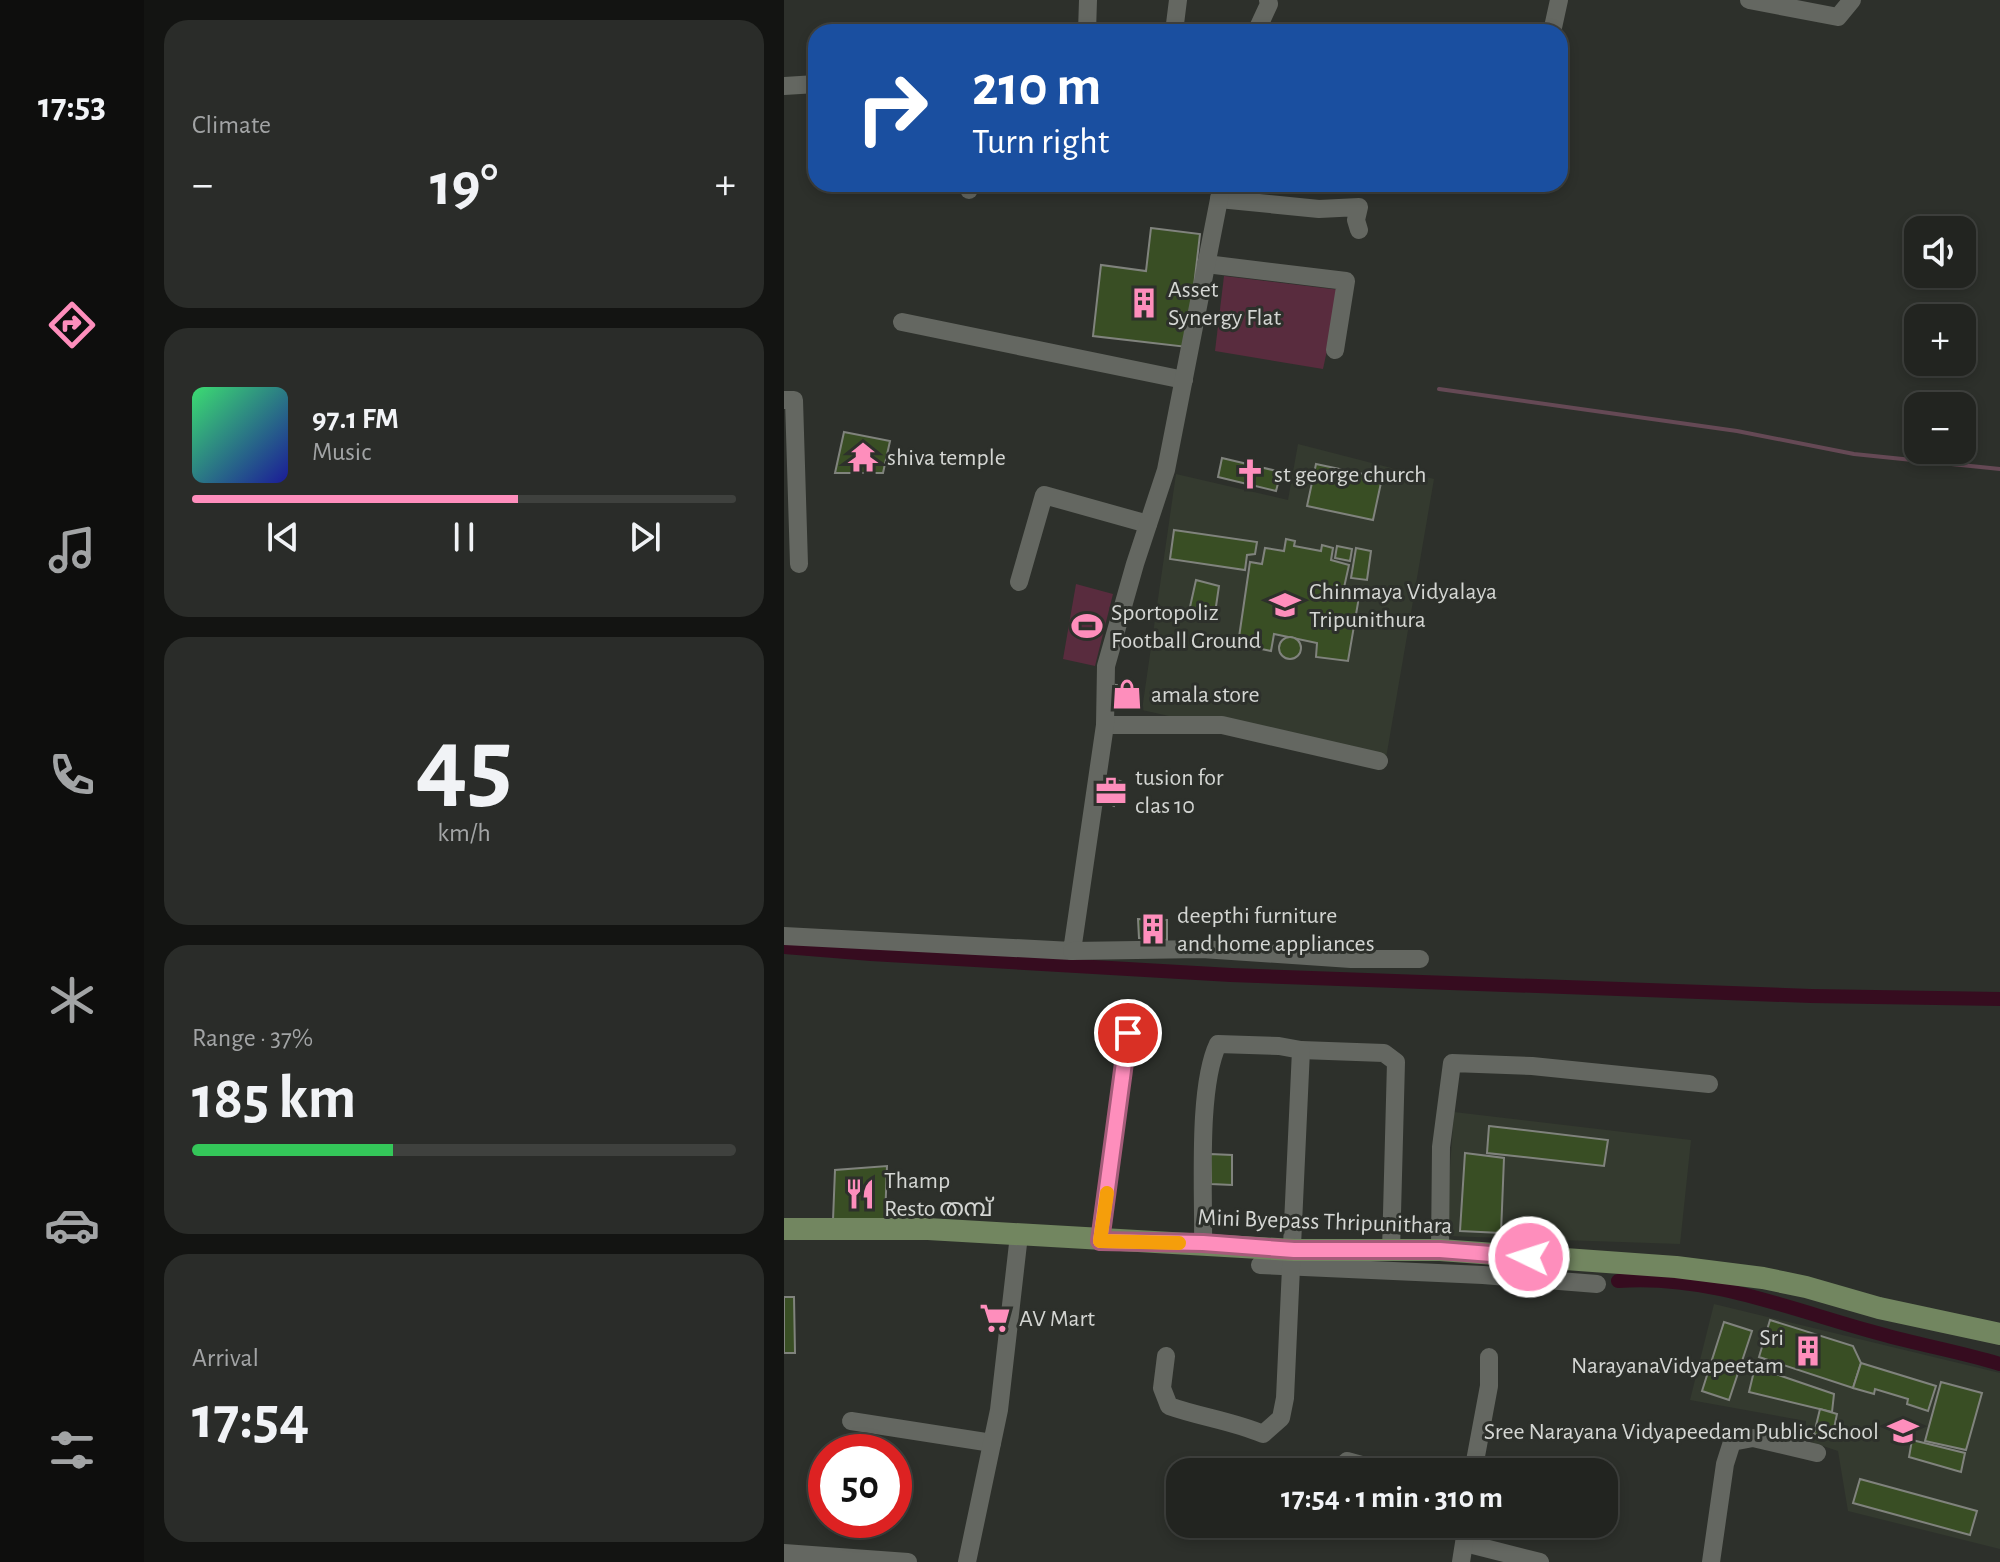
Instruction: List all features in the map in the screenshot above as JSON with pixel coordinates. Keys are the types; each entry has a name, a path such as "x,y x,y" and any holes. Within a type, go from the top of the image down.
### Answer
{"main road":[{"name":"Mini Byepass Thripunithara","path":"784,1229 928,1229 1100,1241 1203,1243 1293,1258 1400,1258 1440,1250 1676,1267 1763,1278 1879,1308 2000,1334"}],"street":[{"path":"1087,24 1088,0"},
{"path":"1175,24 1178,0"},
{"path":"1260,24 1268,0"},
{"path":"1554,24 1559,0"},
{"path":"1749,0 1838,9 1852,0"},
{"path":"784,86 808,84"},
{"path":"1072,951 1105,725 1106,666 1166,470 1221,192 1319,209 1359,207 1356,220 1359,230"},
{"path":"1206,264 1346,281 1335,350"},
{"path":"902,322 1184,380"},
{"path":"784,400 794,400 799,564"},
{"path":"1019,582 1044,495 1148,524"},
{"path":"1105,725 1222,725 1379,761"},
{"path":"784,936 1072,951 1202,949 1351,959 1420,959"},
{"path":"1100,1241 1128,1033"},
{"path":"1203,1243 1205,1111 1212,1057 1218,1044 1384,1053 1396,1062 1400,1258 1597,1284"},
{"path":"1166,1356 1162,1388 1169,1406 1194,1415 1238,1423 1263,1434 1281,1418 1285,1398 1293,1258 1301,1050"},
{"path":"1440,1250 1441,1147 1452,1063 1532,1066 1709,1084"},
{"path":"967,1562 999,1410 1019,1235"},
{"path":"1260,1265 1293,1258"},
{"path":"1476,1458 1489,1386 1489,1357"},
{"path":"851,1421 992,1443"},
{"path":"1711,1562 1725,1464 1732,1442 1753,1438 1817,1453"},
{"path":"1461,1562 1465,1538"},
{"path":"1479,1538 1540,1562"},
{"path":"784,1553 908,1562"}],"shaded area":[{"path":"1224,276 1340,290 1323,369 1215,351"},
{"name":"Chinmaya Vidyalaya Tripunithura","path":"1298,444 1434,479 1385,764 1142,710 1176,474 1288,500"},
{"name":"Sportopoliz Football Ground","path":"1076,584 1113,594 1095,666 1063,659"},
{"path":"1454,1112 1691,1140 1680,1244 1445,1236"},
{"name":"Sree Narayana Vidyapeedam Public School","path":"1714,1304 2000,1373 2000,1549 1848,1511 1838,1451 1805,1440 1806,1421 1690,1400"}],"building":[{"name":"Asset Synergy Flat","path":"1151,228 1200,234 1187,347 1093,336 1101,265 1146,271"},
{"name":"shiva temple","path":"844,432 890,441 883,473 835,473"},
{"name":"st george church","path":"1222,458 1281,472 1276,491 1218,477"},
{"name":"Chinmaya Vidyalaya Tripunithura","path":"1316,464 1382,478 1373,520 1307,506"},
{"path":"1174,530 1257,542 1255,554 1247,555 1245,570 1170,559"},
{"path":"1286,539 1295,541 1294,546 1321,551 1322,545 1333,548 1331,560 1349,565 1343,592 1359,597 1348,661 1316,657 1317,643 1274,634 1271,651 1238,644 1250,562 1262,564 1265,548 1284,551"},
{"path":"1337,546 1352,549 1350,561 1335,558"},
{"path":"1356,548 1371,551 1367,580 1351,578"},
{"path":"1196,580 1219,586 1214,620 1188,616"},
{"path":"1286,637 1294,637 1301,648 1294,659 1286,659 1279,652 1279,644"},
{"name":"amala store","path":"1116,685 1140,689 1137,705 1114,699"},
{"name":"tusion for clas 10","path":"1104,775 1125,783 1114,806 1099,799"},
{"name":"deepthi furniture and home appliances","path":"1138,919 1167,920 1167,940 1139,938"},
{"path":"1489,1126 1608,1140 1604,1166 1487,1153"},
{"path":"1465,1153 1504,1158 1501,1233 1460,1231"},
{"path":"1210,1154 1232,1155 1232,1185 1211,1184"},
{"name":"Thamp Resto തമ്പ്","path":"887,1166 885,1219 833,1220 835,1170"},
{"path":"784,1297 794,1297 795,1353 784,1353"},
{"name":"Sri NarayanaVidyapeetam","path":"1770,1320 1853,1346 1861,1363 1853,1388 1759,1357"},
{"name":"Sri NarayanaVidyapeetam","path":"1724,1322 1752,1331 1729,1400 1702,1391"},
{"name":"Sri NarayanaVidyapeetam","path":"1861,1363 1936,1386 1928,1411 1907,1404 1908,1399 1875,1389 1874,1394 1853,1388"},
{"name":"Sri NarayanaVidyapeetam","path":"1755,1367 1834,1394 1832,1412 1749,1392"},
{"path":"1941,1382 1982,1393 1966,1450 1925,1441"},
{"name":"Sri NarayanaVidyapeetam","path":"1820,1409 1837,1414 1832,1438 1814,1434"},
{"path":"1912,1440 1965,1453 1961,1472 1909,1457"},
{"path":"1860,1479 1977,1511 1970,1535 1853,1503"}],"waterway":[{"path":"1439,389 1737,431 1854,454 2000,469"},
{"path":"784,947 1231,975 1811,996 2000,999"},
{"path":"1618,1281 1652,1280 1719,1289 2000,1364"}],"slow traffic":[{"path":"1107,1193 1100,1241 1179,1243"}],"place":[{"name":"Asset Synergy Flat","path":"1144,303"},
{"name":"shiva temple","path":"863,457"},
{"name":"st george church","path":"1250,474"},
{"name":"Chinmaya Vidyalaya Tripunithura","path":"1285,605"},
{"name":"Sportopoliz Football Ground","path":"1087,626"},
{"name":"amala store","path":"1127,694"},
{"name":"tusion for clas 10","path":"1111,791"},
{"name":"deepthi furniture and home appliances","path":"1153,929"},
{"name":"Thamp Resto തമ്പ്","path":"860,1194"},
{"name":"AV Mart","path":"995,1318"},
{"name":"Sri NarayanaVidyapeetam","path":"1808,1351"},
{"name":"Sree Narayana Vidyapeedam Public School","path":"1903,1431"}],"route":[{"path":"1128,1033 1100,1241 1203,1243 1294,1250 1440,1250 1529,1257"}]}
